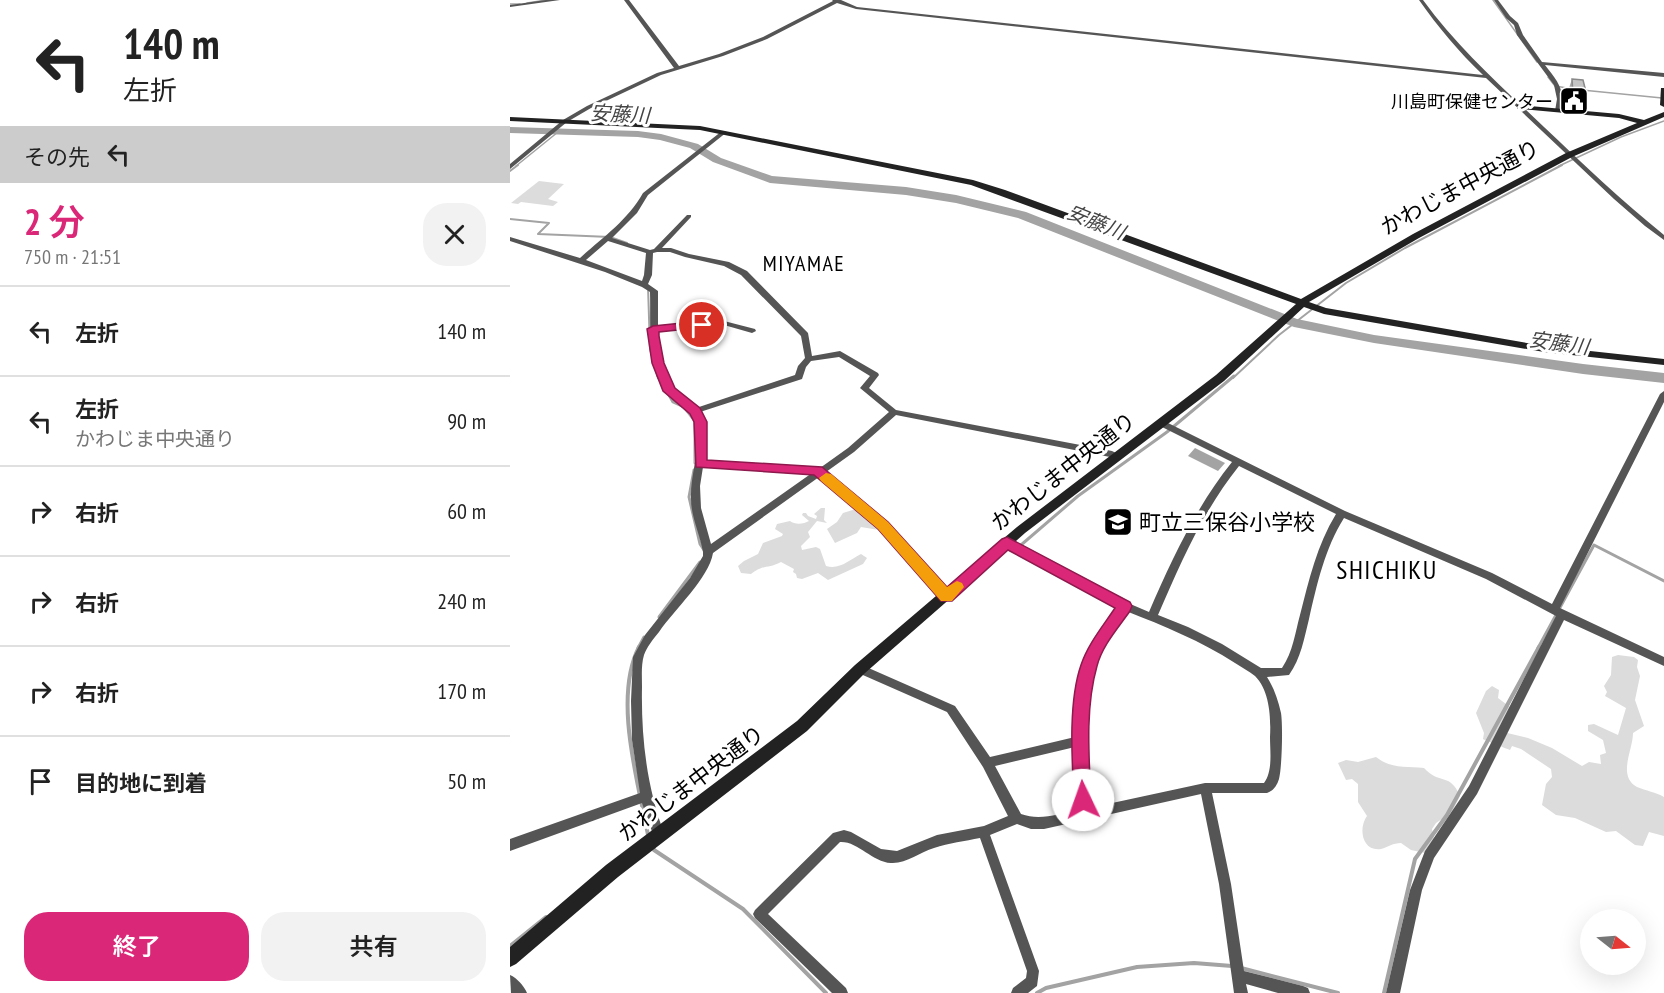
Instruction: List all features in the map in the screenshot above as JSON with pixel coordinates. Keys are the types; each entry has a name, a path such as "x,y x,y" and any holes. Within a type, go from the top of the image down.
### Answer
{"street":[{"path":"510,6 558,0"},
{"path":"626,0 677,68"},
{"path":"1421,0 1488,77 1569,155 1664,238"},
{"path":"1496,0 1516,24 1520,35 1559,90 1557,110"},
{"path":"510,167 562,123 644,81 760,40 836,1 856,8 1488,77"},
{"path":"1542,63 1664,75"},
{"path":"1664,90 1664,105"},
{"path":"1520,107 1619,116 1644,122"},
{"name":"かわじま中央通り","path":"510,958 594,886 802,726 860,669 1007,543 1220,378 1300,304 1326,286 1382,254 1569,155 1664,114"},
{"path":"510,119 562,123 683,126 724,132 989,188 1300,304 1361,319 1544,348 1664,362"},
{"path":"580,262 642,203 645,194 724,132"},
{"path":"644,285 653,251 689,216"},
{"path":"606,238 653,251 671,250 687,256 718,262 744,273 805,335 809,359"},
{"path":"510,239 644,285 654,291 653,329 658,363 669,391 695,411 700,422 700,464 695,491 696,505 699,524 710,550"},
{"path":"653,329 724,323 752,331"},
{"path":"695,411 799,377 802,366 809,359 840,354 875,375 864,388 894,412 1112,454 1117,457"},
{"path":"1393,993 1416,890 1429,855 1473,790 1664,394"},
{"path":"659,836 640,768 636,704 639,652 705,563 710,550 851,450 894,412"},
{"path":"1161,423 1342,513 1489,576 1664,662"},
{"path":"1152,617 1194,526 1210,497 1238,461"},
{"path":"700,464 812,468 820,472 883,526 946,597"},
{"path":"1259,673 1285,672 1290,666 1300,639 1323,546 1342,513"},
{"path":"841,993 759,914 837,837 844,835 851,837 863,847 888,857 900,857 949,837 983,831 1017,818 1031,823 1044,823 1204,788 1267,788 1273,780 1276,715 1269,689 1259,673 1218,647 1124,606 1007,543"},
{"path":"1084,814 1081,741 1084,694 1089,665 1124,606"},
{"path":"860,669 951,709 987,763 1017,818"},
{"path":"987,763 1081,741"},
{"path":"1204,788 1225,884 1241,993"},
{"path":"510,845 523,838 646,796"},
{"path":"983,831 1033,971 1032,981 1018,993"},
{"path":"1239,976 1303,993"},
{"path":"510,982 520,993"}],"shaded area":[{"path":"539,181 564,184 548,199 558,202 553,206 511,203"},
{"path":"1195,448 1225,463 1218,471 1188,456"},
{"path":"821,508 825,508 824,520 827,523 817,521 808,532 810,537 801,546 802,550 816,547 820,549 826,566 840,566 861,554 867,558 863,564 828,580 818,573 802,579 797,578 793,572 794,569 781,562 751,574 741,573 738,566 758,554 763,543 782,536 783,534 775,529 777,524 790,521 799,524 809,521 802,515 803,513 816,519 817,516 814,514"},
{"path":"859,508 877,515 883,522 879,530 861,527 857,533 835,543 827,529 837,522 843,513"},
{"path":"1618,655 1634,657 1638,660 1637,667 1640,676 1635,700 1644,726 1633,733 1627,762 1628,776 1637,787 1664,797 1664,836 1649,832 1643,846 1635,845 1616,831 1606,832 1575,818 1556,815 1542,805 1546,784 1552,777 1551,769 1521,749 1512,746 1510,750 1483,739 1484,733 1476,713 1486,691 1492,686 1499,690 1498,698 1510,707 1499,731 1528,738 1552,748 1582,766 1589,762 1601,764 1600,755 1606,753 1603,740 1588,731 1588,725 1594,724 1618,735 1626,708 1605,696 1607,692 1604,686 1611,675 1612,657"},
{"path":"1376,757 1387,764 1424,768 1429,773 1452,784 1460,796 1452,812 1436,823 1432,829 1434,838 1425,853 1411,850 1401,843 1375,849 1366,843 1362,833 1367,816 1358,802 1358,784 1352,779 1346,780 1338,763 1346,760 1358,762"}],"building":[{"path":"1572,79 1583,80 1587,96 1573,95"}],"waterway":[{"path":"527,3 546,0"},
{"path":"1493,0 1537,62"},
{"path":"510,4 520,4"},
{"path":"1548,77 1555,86 1573,89"},
{"path":"1582,90 1662,98"},
{"path":"1559,166 1621,137 1664,121"},
{"name":"安藤川","path":"510,130 638,134 661,137 694,146 717,160 770,179 906,191 956,199 1022,215 1294,323 1374,339 1583,369 1664,378"},
{"path":"516,166 558,132"},
{"path":"510,171 518,165"},
{"path":"1233,378 1279,335 1346,283 1405,248 1562,165"},
{"path":"510,219 549,223 538,234 610,237 627,243"},
{"path":"648,286 650,349 658,378"},
{"path":"658,376 673,402 684,407 695,421 695,463"},
{"path":"1021,545 1078,496 1167,432 1234,376"},
{"path":"694,470 689,497 700,544 704,550"},
{"path":"1538,648 1594,545 1664,581"},
{"path":"659,617 700,562"},
{"path":"638,648 644,637"},
{"path":"639,647 628,690 628,715 634,765 648,835"},
{"path":"1384,993 1415,859 1447,815 1539,647"},
{"path":"653,846 654,850 743,909 826,993"},
{"path":"510,946 546,917"},
{"path":"1037,993 1046,988 1137,967 1194,963 1232,966"},
{"path":"1241,968 1338,993"}],"slow traffic":[{"path":"826,478 883,526 946,597 957,587"}],"place":[{"name":"川島町保健センター","path":"1574,101"},
{"name":"町立三保谷小学校","path":"1118,522"}],"district":[{"name":"MIYAMAE","path":"804,263"},
{"name":"SHICHIKU","path":"1387,569"}],"route":[{"path":"702,325 653,329 654,349 669,391 695,411 700,422 700,464 817,470 883,526 946,597 1007,543 1124,606 1089,665 1084,694 1080,754 1083,800"}]}
